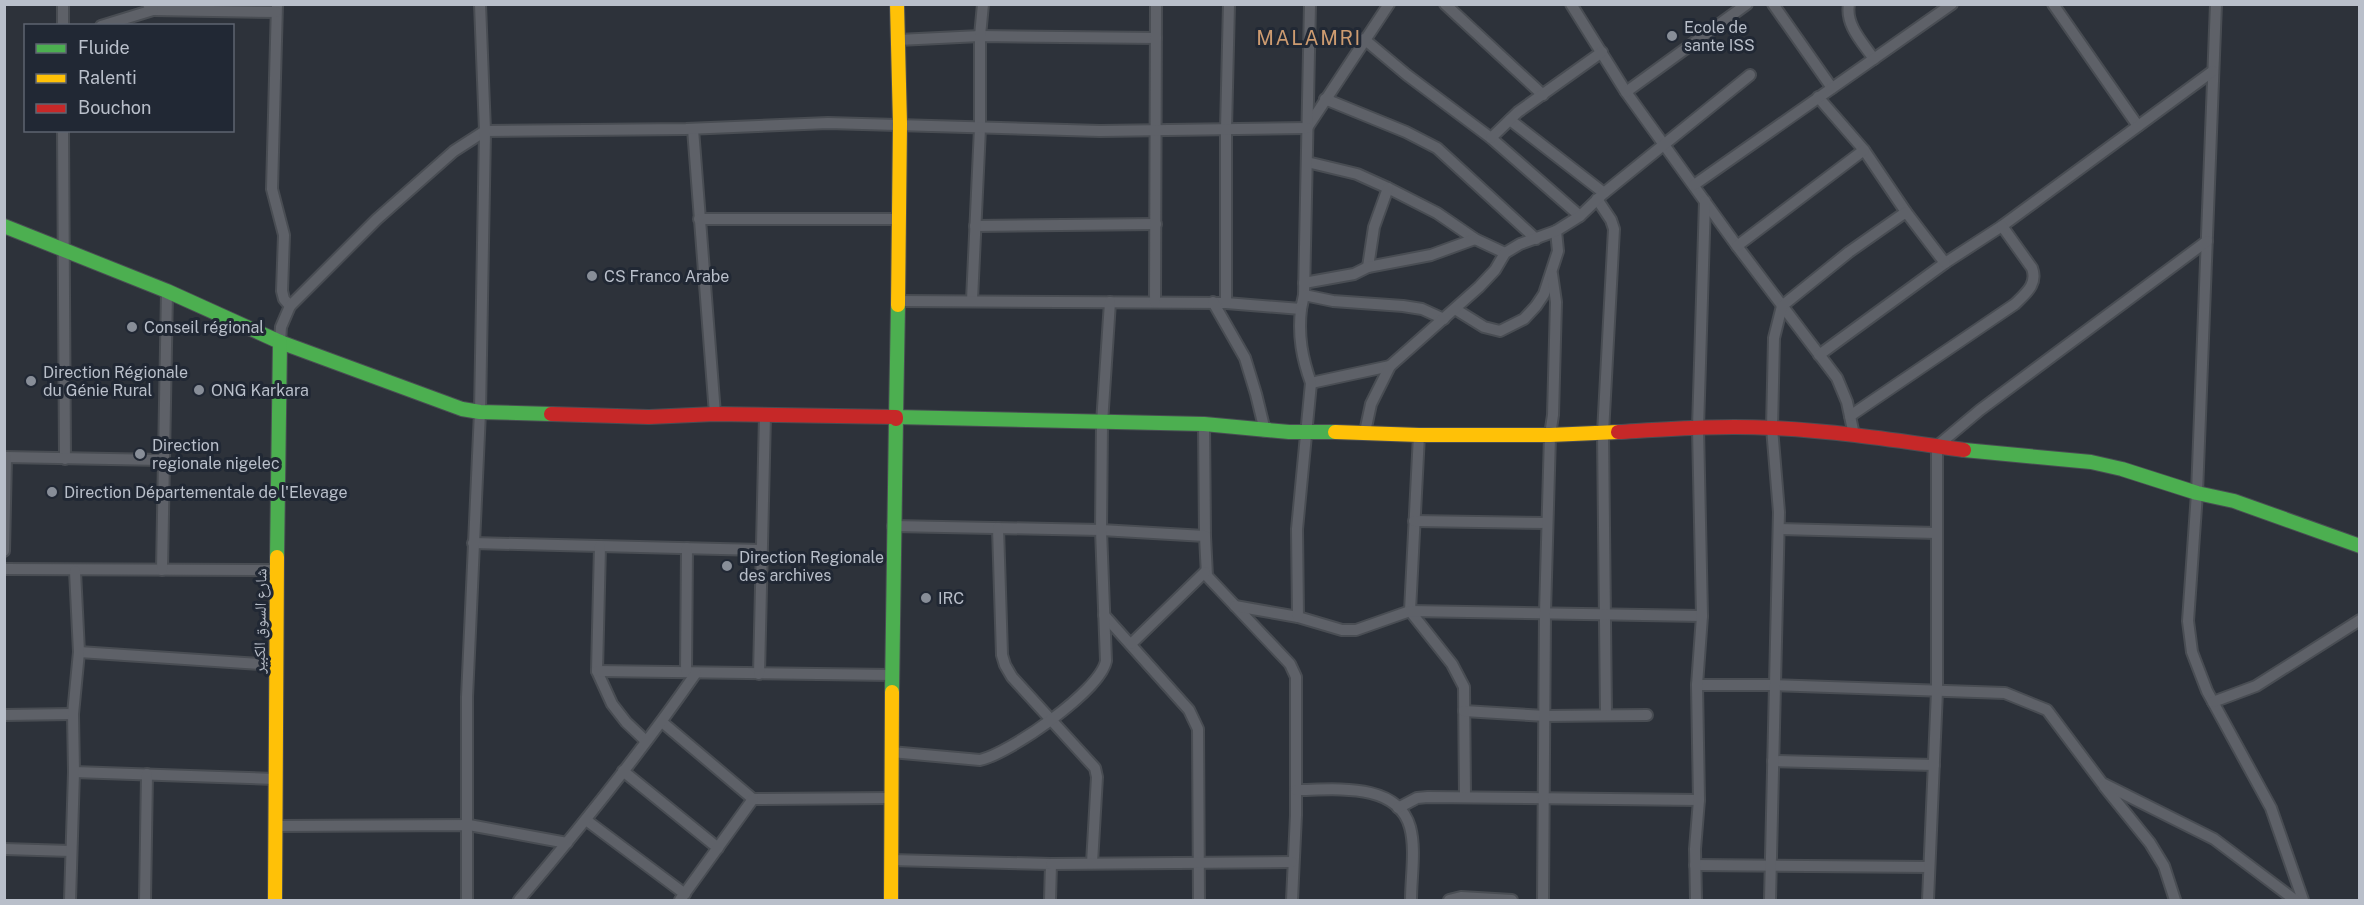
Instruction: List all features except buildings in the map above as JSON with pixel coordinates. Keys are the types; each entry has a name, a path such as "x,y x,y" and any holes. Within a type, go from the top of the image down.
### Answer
{"street":[{"path":"63,4 63,24"},
{"path":"467,900 469,825 467,697 480,412 485,131 480,4"},
{"path":"891,900 893,526 899,301 900,124 897,4"},
{"path":"972,300 980,128 980,36 983,4"},
{"path":"1155,302 1156,4"},
{"path":"1226,303 1226,129 1230,4"},
{"path":"1298,617 1297,529 1311,383 1303,361 1298,332 1304,295 1310,4"},
{"path":"1445,4 1543,95"},
{"path":"1570,4 1626,92 1737,246 1837,378 1847,402 1854,435"},
{"path":"1626,92 1747,4"},
{"path":"1773,4 1832,88"},
{"path":"1849,4 1847,13 1850,23 1874,59"},
{"path":"1694,185 1952,4"},
{"path":"2053,4 2138,126"},
{"path":"2216,4 2197,493 2188,621 2192,652 2213,702 2271,808 2303,900"},
{"path":"1307,128 1387,5"},
{"path":"106,24 151,7 277,8 272,189 284,235 282,291 284,299 290,306"},
{"path":"898,40 980,36 1156,38"},
{"path":"1364,39 1407,75 1491,138 1580,216"},
{"path":"1491,138 1510,120 1602,52"},
{"path":"1820,355 1945,263 2002,226 2213,71"},
{"path":"1365,432 1371,404 1390,366 1455,309 1495,270 1506,253 1520,244 1556,231 1580,216 1601,196 1750,75"},
{"path":"1818,97 1864,150 1906,212 1945,263"},
{"path":"1325,99 1407,132 1437,148 1536,239"},
{"path":"1510,120 1601,196 1614,229 1603,433 1606,715"},
{"path":"280,342 281,327 290,306 377,219 454,151 485,131 693,129 828,123 1156,130 1307,128"},
{"path":"693,129 715,414"},
{"path":"63,132 65,459"},
{"path":"1737,246 1864,150"},
{"path":"1307,162 1357,174 1388,188 1437,213 1475,239 1506,253"},
{"path":"1368,267 1374,226 1388,188"},
{"path":"1696,900 1695,865 1699,800 1697,685 1702,616 1698,428 1705,201"},
{"path":"1770,900 1779,528 1772,428 1774,338 1782,306 1849,252 1906,212"},
{"path":"699,219 899,219"},
{"path":"975,226 1156,224"},
{"path":"4,226 167,291 280,342 462,409 480,412 649,417 715,414 1204,424 1265,431 1419,435 1550,435 1698,428 1772,428 1854,435 2039,459 2091,462 2122,469 2197,493 2234,501 2360,546"},
{"path":"1850,416 2015,304 2034,284 2035,275 2032,268 2002,226"},
{"path":"1455,309 1484,327 1500,331 1524,319 1536,306 1551,274 1558,251 1556,231"},
{"path":"1304,283 1354,274 1368,267 1431,255 1475,239"},
{"path":"1937,446 1980,411 2207,241"},
{"path":"1543,900 1545,613 1556,302 1551,274"},
{"path":"162,570 167,291"},
{"path":"1304,295 1333,302 1412,308 1444,319"},
{"path":"899,301 1226,303 1300,309"},
{"path":"891,752 980,760 995,756 1052,720 1102,674 1106,661 1101,530 1102,423 1110,302"},
{"path":"1213,303 1245,358 1265,431"},
{"name":"شارع السوق الكبير","path":"275,900 277,826 275,666 280,342"},
{"path":"1311,383 1390,366"},
{"path":"759,674 765,415"},
{"path":"1204,424 1205,572 1293,669 1297,701 1292,900"},
{"path":"1419,435 1410,611 1456,671 1464,687 1465,797"},
{"path":"1928,900 1937,691 1937,446"},
{"path":"4,551 5,457 163,460"},
{"path":"1414,521 1547,523"},
{"path":"893,526 1101,530 1205,536"},
{"path":"998,528 1002,655 1012,677 1090,762 1097,777 1092,863"},
{"path":"1779,528 1937,533"},
{"path":"473,543 761,550"},
{"path":"600,546 597,671 612,704 626,722 646,741"},
{"path":"519,900 586,820 662,722 691,673 687,548"},
{"path":"4,569 277,570"},
{"path":"70,900 74,772 73,714 79,652 75,571"},
{"path":"1131,644 1205,572"},
{"path":"1234,606 1298,617 1342,630 1356,630 1410,611 1702,616"},
{"path":"1104,615 1189,710 1195,720 1198,729 1199,900"},
{"path":"2213,702 2256,686 2360,620"},
{"path":"79,652 275,666"},
{"path":"597,671 892,675"},
{"path":"1697,685 1774,685 2006,693 2047,710 2150,843 2163,866 2175,900"},
{"path":"1464,711 1546,716 1647,715"},
{"path":"4,715 73,714"},
{"path":"662,722 753,800 892,798"},
{"path":"1773,761 1934,765"},
{"path":"623,771 718,848"},
{"path":"74,772 275,779"},
{"path":"145,900 147,774"},
{"path":"2102,783 2214,839 2295,900"},
{"path":"1296,790 1372,793 1387,799 1398,808 1410,826 1412,838 1411,900"},
{"path":"1398,808 1417,798 1428,797 1699,800"},
{"path":"586,820 682,897 753,800"},
{"path":"277,826 469,825 567,843"},
{"path":"4,849 71,851"},
{"path":"891,860 1051,864 1292,862"},
{"path":"1050,900 1051,864"},
{"path":"1695,865 1929,867"},
{"path":"1449,900 1461,897 1512,900"}],"traffic: fast":[{"path":"4,226 167,291 280,342 462,409 480,412 551,414"},
{"path":"898,305 896,417 1204,424 1289,432 1335,432"},
{"path":"277,557 280,342"},
{"path":"892,692 896,419"},
{"path":"1964,450 2091,462 2122,469 2197,493 2234,501 2360,546"}],"traffic: slow":[{"path":"897,4 900,124 898,305"},
{"path":"1335,432 1419,435 1550,435 1618,432"},
{"path":"275,900 277,557"},
{"path":"891,900 892,692"}],"traffic: jam":[{"path":"551,414 649,417 715,414 896,417 896,419"},
{"path":"1618,432 1715,427 1797,429 1964,450"}],"place":[{"name":"Ecole de sante ISS","path":"1672,36"},
{"name":"CS Franco Arabe","path":"592,276"},
{"name":"Conseil régional","path":"132,327"},
{"name":"Direction Régionale du Génie Rural","path":"31,381"},
{"name":"ONG Karkara","path":"199,390"},
{"name":"Direction regionale nigelec","path":"140,454"},
{"name":"Direction Départementale de l'Elevage","path":"52,492"},
{"name":"Direction Regionale des archives","path":"727,566"},
{"name":"IRC","path":"926,598"}],"district":[{"name":"MALAMRI","path":"1309,38"}]}
